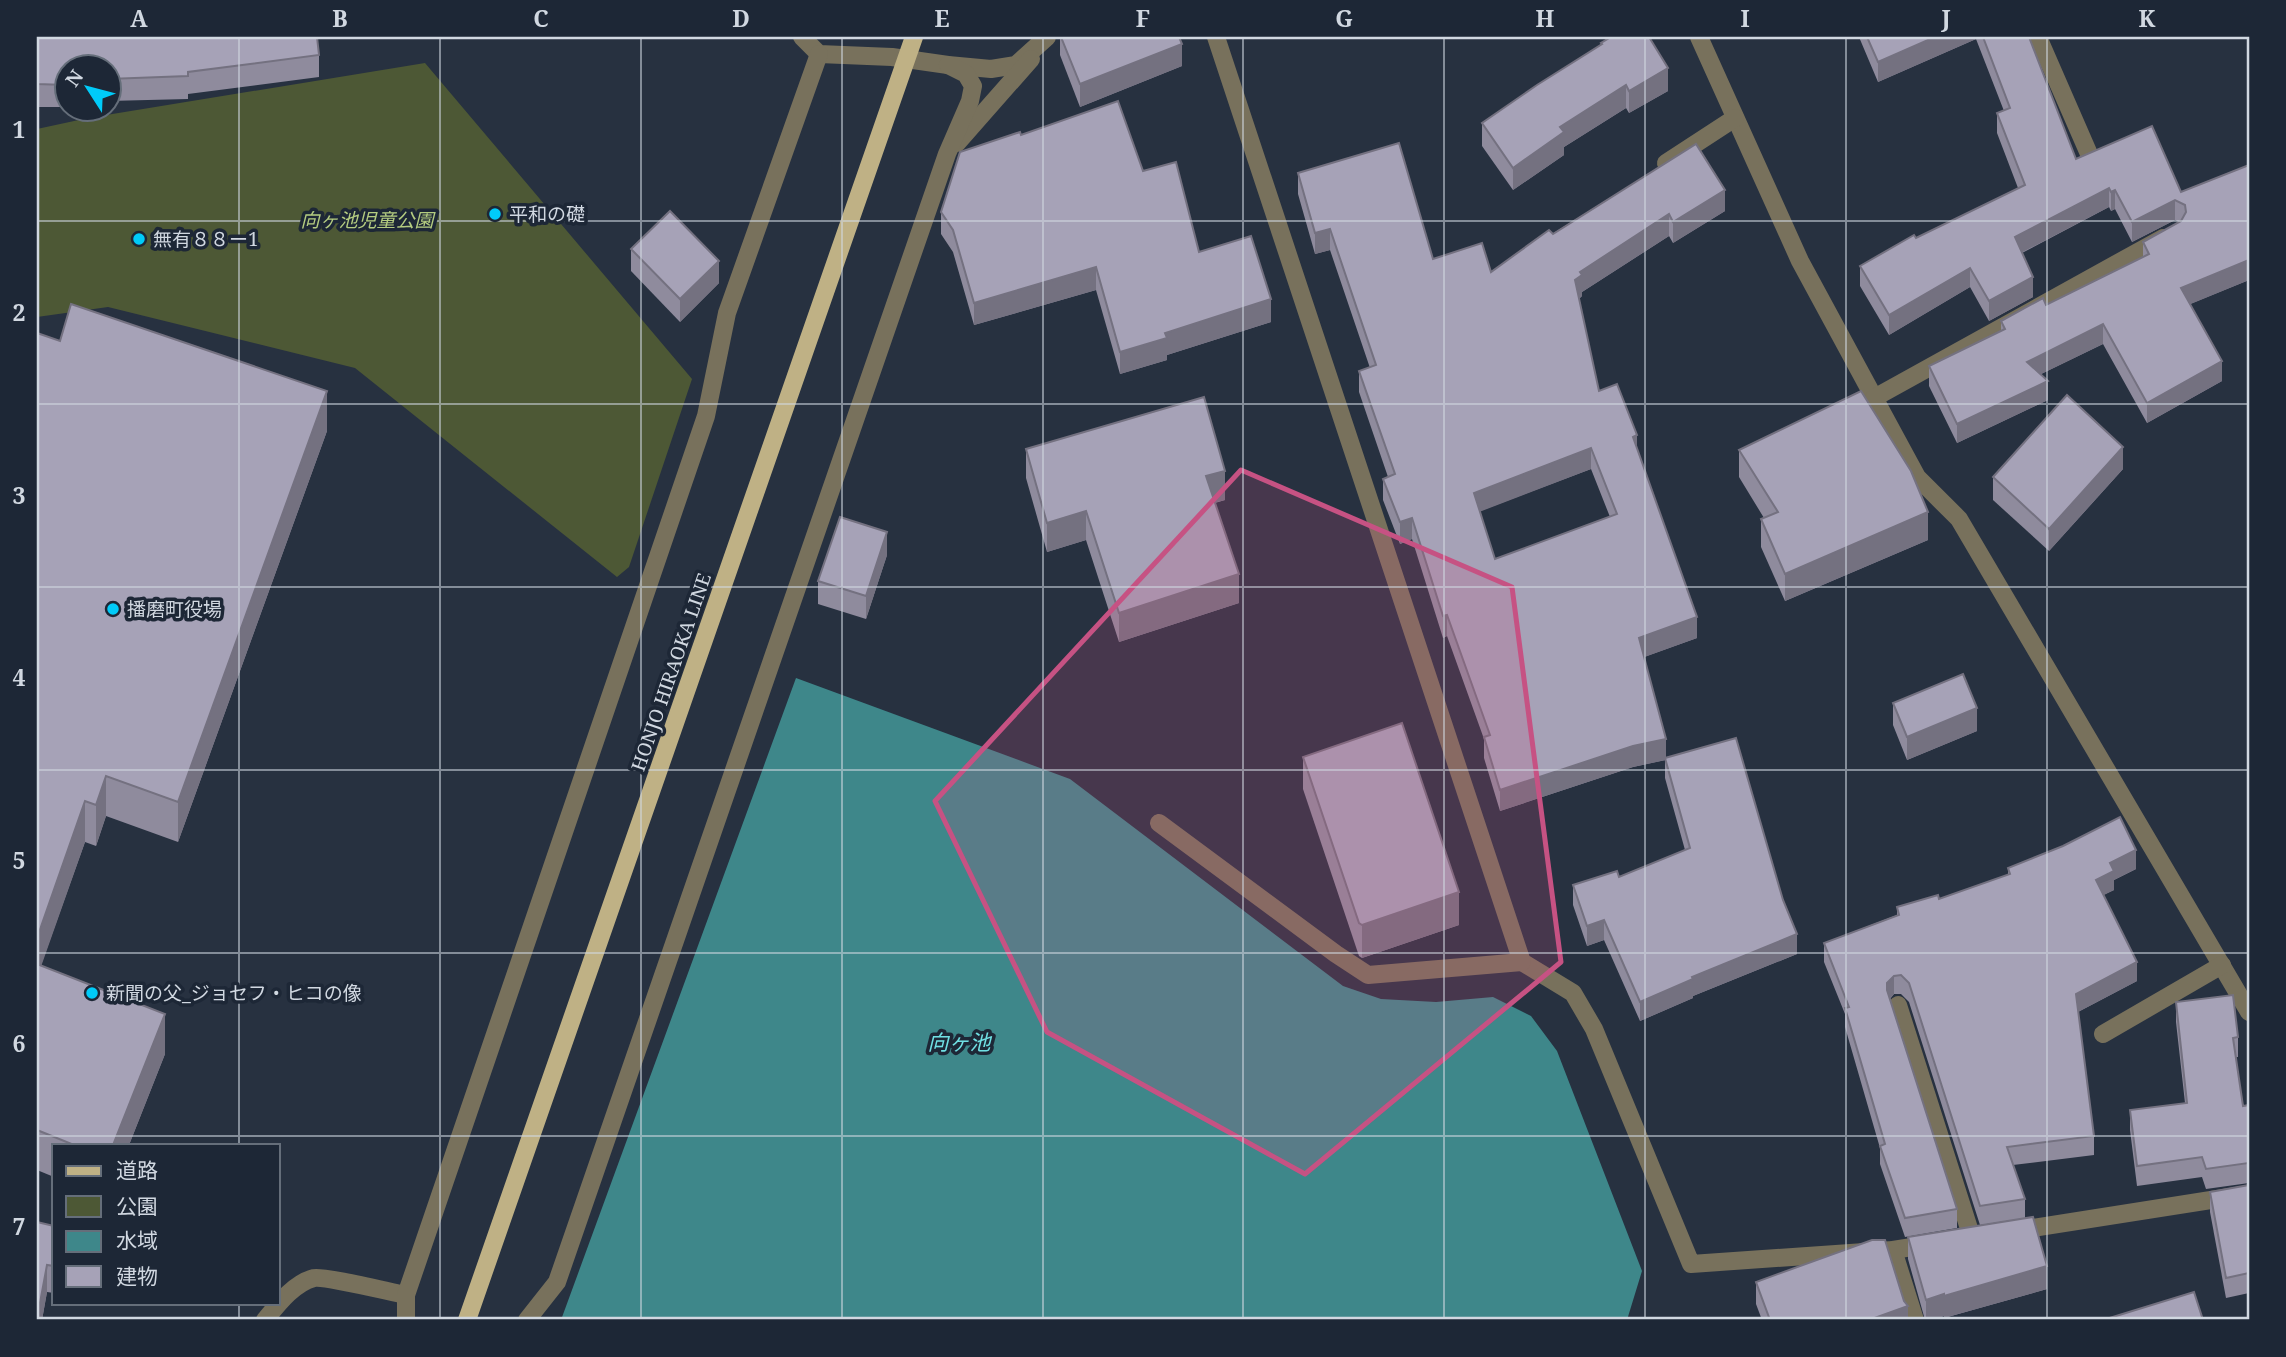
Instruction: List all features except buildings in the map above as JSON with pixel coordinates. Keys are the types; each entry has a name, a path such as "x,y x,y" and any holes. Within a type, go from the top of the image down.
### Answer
{"main road":[{"name":"HONJO HIRAOKA LINE","path":"467,1320 914,37"}],"street":[{"path":"802,37 819,54 892,57 991,69 1016,65 1048,37"},
{"path":"947,154 1016,79 1048,37"},
{"path":"1216,37 1522,962"},
{"path":"1699,37 1800,261 1917,477 1959,519 2249,1012"},
{"path":"2038,37 2089,154"},
{"path":"406,1320 406,1295 706,416 727,313 819,54"},
{"path":"527,1320 557,1282 947,154 970,101 973,86 966,74 948,65"},
{"path":"1646,176 1735,118"},
{"path":"1874,398 2175,231"},
{"path":"1158,823 1368,975 1522,962 1573,993 1589,1020 1691,1264 1893,1250 2249,1194"},
{"path":"2103,1034 2221,965"},
{"path":"1898,1005 1972,1238"},
{"path":"1893,1250 1915,1320"},
{"path":"280,1303 299,1285 317,1277 406,1295"},
{"path":"265,1320 279,1304"}],"highlighted area":[{"path":"1241,470 1512,587 1561,962 1305,1174 1047,1032 935,801"}],"green space":[{"name":"向ヶ池児童公園","path":"425,63 692,379 629,567 617,577 355,368 108,307 37,317 37,129 69,122 122,122 122,112"}],"water":[{"name":"向ヶ池","path":"796,678 1070,779 1343,986 1381,999 1436,1002 1493,997 1531,1016 1557,1051 1642,1271 1627,1320 561,1320"}],"place":[{"name":"平和の礎","path":"495,214"},
{"name":"無有８８ー1","path":"139,239"},
{"name":"播磨町役場","path":"113,609"},
{"name":"新聞の父_ジョセフ・ヒコの像","path":"92,993"}]}
